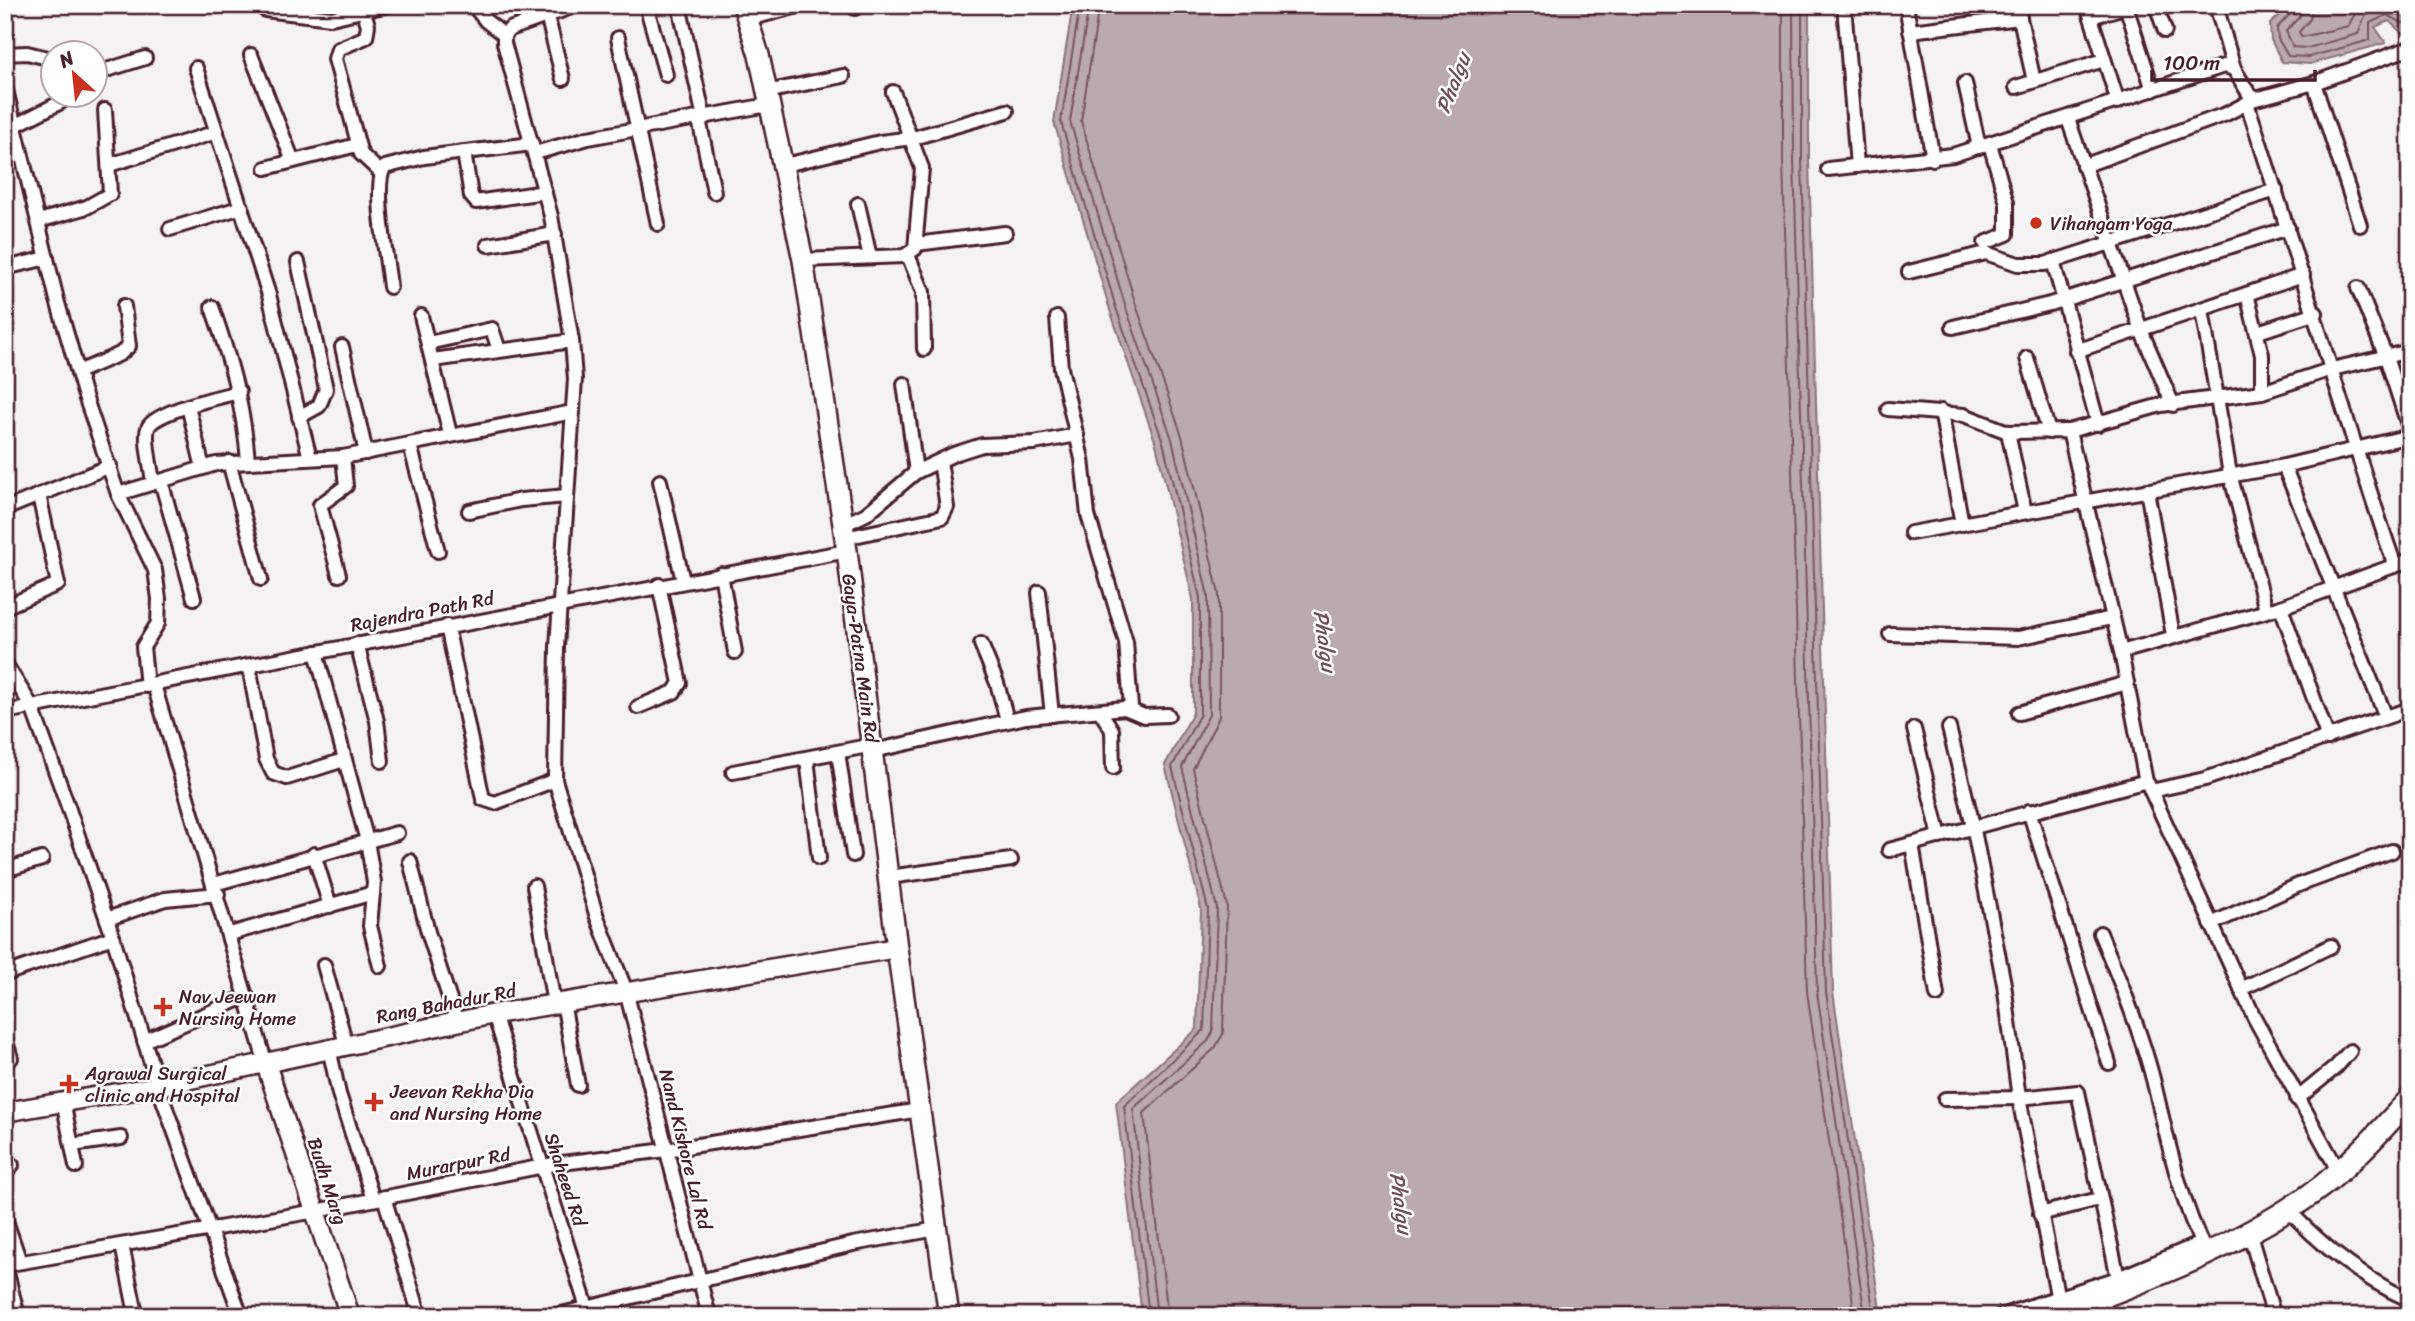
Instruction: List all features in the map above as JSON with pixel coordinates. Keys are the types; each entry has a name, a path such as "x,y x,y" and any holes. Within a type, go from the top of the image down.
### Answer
{"highway":[{"path":"2055,1308 2283,1213 2339,1172 2410,1099"},
{"path":"2084,1316 2107,1311 2252,1242 2295,1217 2341,1182 2410,1113"}],"main road":[{"name":"Gaya-Patna Main Rd","path":"746,12 803,260 845,538 897,947 948,1316"}],"street":[{"path":"265,10 331,18 388,5"},
{"path":"472,5 504,35 520,25 577,5"},
{"path":"646,5 666,75"},
{"path":"679,5 714,192"},
{"path":"746,12 802,5"},
{"path":"1844,5 1857,166"},
{"path":"1906,5 1933,159"},
{"path":"2156,5 2165,31"},
{"path":"2216,5 2234,69 2249,94 2354,448 2395,566"},
{"path":"2118,102 2089,11 2129,6 2153,90"},
{"path":"364,12 368,25 366,37 338,49 335,59 357,145 361,155 380,172 390,287"},
{"path":"1910,31 2019,12 2034,81"},
{"path":"547,15 563,79"},
{"name":"Nand Kishore Lal Rd","path":"504,35 514,88 555,234 572,341 575,379 559,603 555,780 593,904 626,991 709,1316"},
{"path":"618,38 658,225"},
{"path":"2083,166 2226,114 2251,101 2314,83 2410,48"},
{"path":"5,54 38,56"},
{"path":"251,55 293,161"},
{"path":"108,70 145,58"},
{"path":"2016,87 2104,60"},
{"path":"1828,169 1933,159 1985,146 2224,66 2234,69"},
{"path":"196,68 269,295 310,458"},
{"path":"380,172 397,162 464,152 533,148 701,118 843,76"},
{"path":"1965,83 2007,203 2007,234 1985,243"},
{"path":"2314,83 2360,225"},
{"path":"5,86 78,372 118,494 152,560 159,599 158,623 143,647 150,686 230,934 265,1061"},
{"path":"893,92 913,138 922,176 912,250 923,292 924,349"},
{"path":"16,125 49,108"},
{"path":"39,221 106,199 111,189 104,110"},
{"path":"782,166 880,142 913,138 1007,111"},
{"path":"2068,119 2141,330 2173,405"},
{"path":"109,165 217,132"},
{"path":"266,168 357,145"},
{"path":"464,152 471,197 476,202 545,192"},
{"path":"1909,271 1986,253 2018,264 2053,261 2276,190"},
{"path":"858,204 870,257"},
{"path":"170,229 242,207"},
{"path":"1953,327 2064,300 2288,228"},
{"path":"803,260 870,257 1005,233"},
{"path":"488,245 555,234"},
{"path":"5,268 47,258"},
{"path":"2053,261 2098,424"},
{"path":"298,262 326,389 319,406 299,417"},
{"path":"2076,351 2303,275"},
{"path":"1911,533 2284,466 2410,434 2386,357 2358,288"},
{"path":"2247,294 2263,355 2262,392"},
{"path":"78,372 120,354 129,346 124,306"},
{"path":"212,307 239,392 248,461"},
{"path":"2202,310 2230,474 2266,610"},
{"path":"2258,332 2316,313"},
{"path":"421,316 450,434"},
{"path":"1057,318 1061,368 1077,435 1096,550 1126,642 1131,708"},
{"path":"429,343 492,330 499,351"},
{"path":"433,360 572,341"},
{"path":"342,347 366,453"},
{"path":"1888,409 1941,411 1964,415 2008,432 2068,431 2161,405 2262,392 2332,369 2410,351"},
{"path":"2027,358 2049,432"},
{"path":"904,384 916,472"},
{"path":"194,598 157,482 148,427 188,406 239,392"},
{"path":"188,406 203,468"},
{"path":"1941,411 1962,524"},
{"path":"118,494 229,462 343,457 573,412"},
{"path":"2068,431 2083,503 2121,652 2148,787 2241,989 2297,1099 2339,1172"},
{"path":"2008,432 2025,512"},
{"path":"845,538 866,514 916,472 940,461 982,445 1034,443 1077,435"},
{"path":"410,445 438,551"},
{"path":"339,575 320,505 346,486 343,457"},
{"name":"Rajendra Path Rd","path":"5,712 150,686 559,603 721,574 845,538 942,517 947,507 940,461"},
{"path":"229,462 261,579"},
{"path":"5,509 110,466"},
{"path":"2284,466 2386,717"},
{"path":"660,481 683,581"},
{"path":"2147,490 2173,635"},
{"path":"5,607 58,584 39,495"},
{"path":"469,511 521,500 567,496"},
{"path":"2121,652 2173,635 2281,607 2410,560"},
{"path":"721,574 735,652"},
{"path":"638,707 674,692 680,683 659,585"},
{"path":"1038,592 1052,715"},
{"path":"2281,607 2328,738"},
{"path":"1890,634 2018,638 2112,618"},
{"path":"447,626 483,799 495,803 555,780"},
{"path":"357,644 375,707 382,761"},
{"path":"981,644 998,683 1007,720"},
{"path":"316,652 374,873 370,926 380,966"},
{"path":"5,663 32,707 113,937 158,1086 241,1316"},
{"path":"249,666 266,759 273,773 287,778 344,760"},
{"path":"2019,713 2127,683"},
{"path":"733,772 873,748 1007,720 1131,708 1144,716 1168,715"},
{"path":"1889,850 2029,811 2148,787 2205,779 2410,709"},
{"path":"1100,710 1112,730 1113,768"},
{"path":"1949,728 1973,825 2004,984 2019,1098 2055,1308"},
{"path":"1914,729 1940,837"},
{"path":"838,752 853,855"},
{"path":"807,759 819,858"},
{"path":"2029,811 2109,1063"},
{"path":"107,919 156,901 216,889 314,854 397,834"},
{"path":"1912,844 1937,995"},
{"path":"2211,924 2301,884 2392,851"},
{"path":"314,854 330,905"},
{"path":"5,870 42,859"},
{"path":"889,877 1011,860"},
{"path":"410,861 428,932 457,1022"},
{"path":"534,886 578,1085"},
{"path":"230,934 373,893"},
{"path":"2000,1316 2055,1308 2118,1278 2204,1247 2172,1160 2134,1019 2101,933"},
{"path":"5,974 113,937"},
{"path":"2241,989 2331,946"},
{"name":"Rang Bahadur Rd","path":"5,1112 158,1086 494,1014 897,947"},
{"path":"324,965 338,1046 339,1094 420,1316"},
{"path":"144,1041 247,996"},
{"name":"Shaheed Rd","path":"494,1014 588,1312"},
{"path":"5,1038 11,1058"},
{"path":"2297,1099 2336,1068 2350,1051"},
{"name":"Budh Marg","path":"265,1061 350,1316"},
{"path":"1944,1099 2019,1098 2078,1092 2118,1278"},
{"path":"63,1101 76,1167"},
{"name":"Murarpur Rd","path":"5,1265 316,1212 541,1166 666,1150 920,1110"},
{"path":"72,1145 121,1138"},
{"path":"2040,1214 2099,1199"},
{"path":"2295,1217 2316,1238 2383,1288 2410,1300"},
{"path":"5,1218 20,1262"},
{"path":"553,1316 588,1312 853,1244 937,1229"},
{"path":"2252,1242 2274,1316"},
{"path":"122,1245 135,1309"},
{"path":"5,1265 18,1316"}],"water":[{"name":"Phalgu","path":"1073,5 1809,5 1809,159 1833,992 1881,1316 1142,1316 1116,1102 1197,1029 1201,909 1165,765 1193,713 1193,599 1156,444 1110,310 1054,122"},
{"path":"2291,5 2410,5 2410,28 2403,34 2389,21 2375,27 2386,43 2310,64 2282,62 2271,40 2270,24"}],"place":[{"name":"Vihangam Yoga","path":"2036,223"},
{"name":"Nav Jeewan Nursing Home","path":"163,1007"},
{"name":"Agrawal Surgical clinic and Hospital","path":"69,1084"},
{"name":"Jeevan Rekha Dia and Nursing Home","path":"374,1102"}]}
